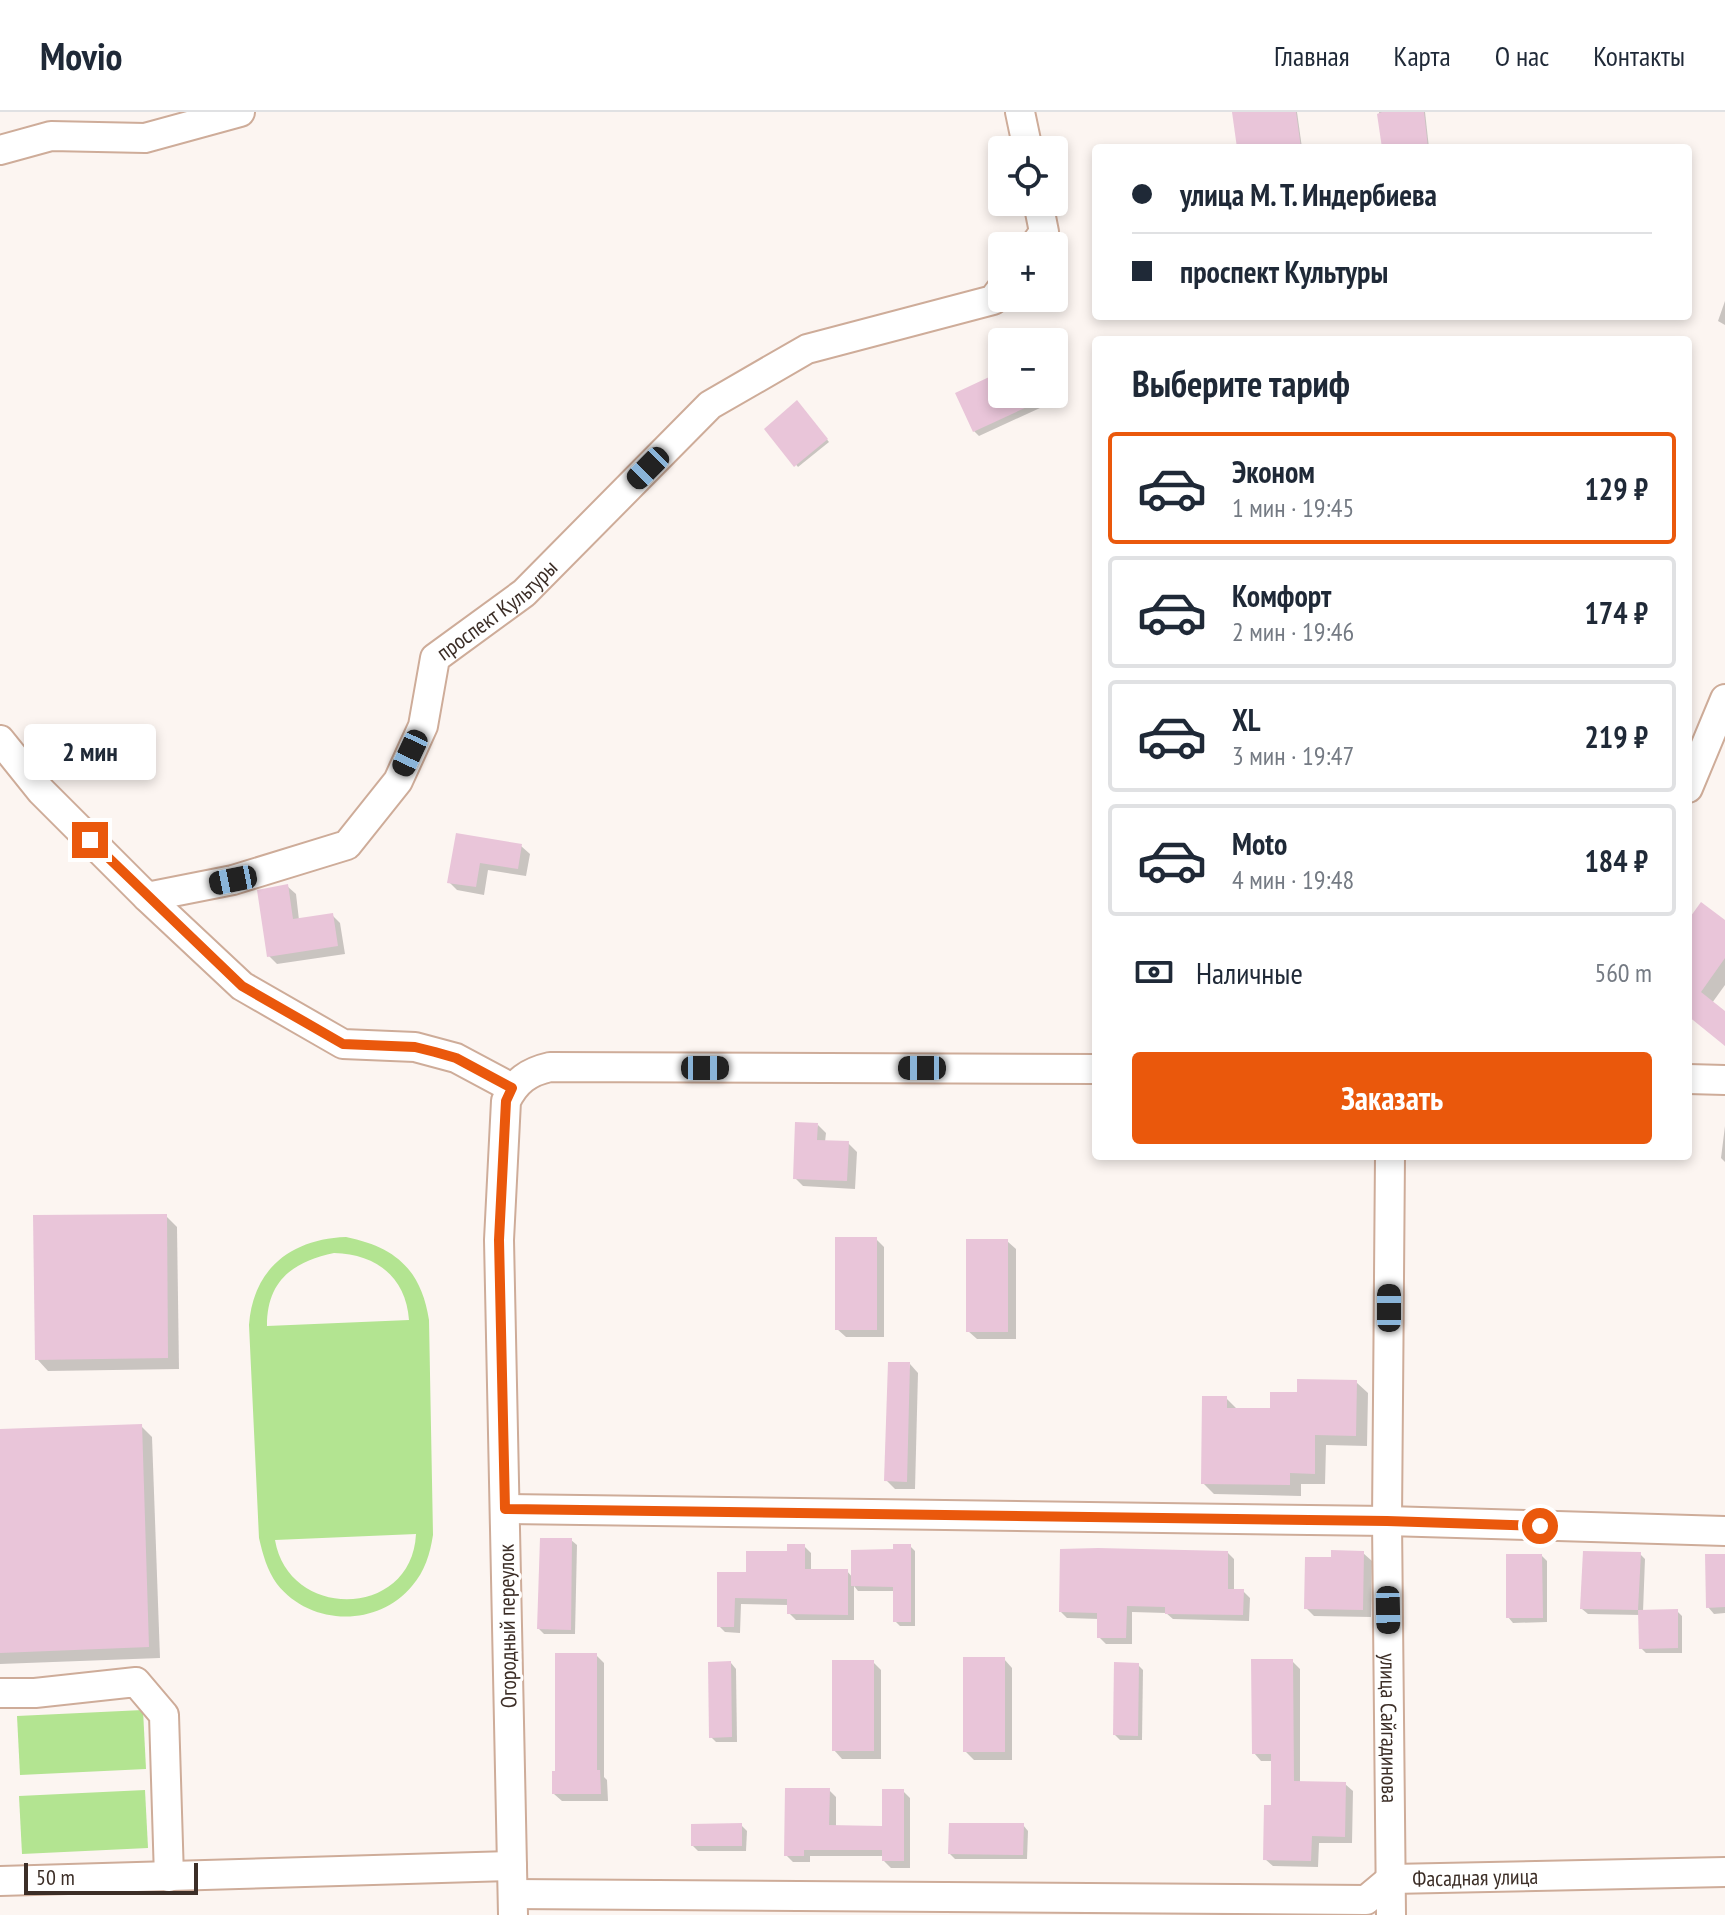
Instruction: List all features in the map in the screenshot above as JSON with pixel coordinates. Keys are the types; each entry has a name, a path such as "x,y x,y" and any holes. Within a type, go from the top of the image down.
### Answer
{"street":[{"path":"0,150 51,136 145,138 240,112"},
{"path":"1020,112 1025,136"},
{"name":"проспект Культуры","path":"147,897 233,880 347,845 398,781 423,726 435,658 524,593 710,405 807,349 988,301"},
{"path":"1692,778 1725,699"},
{"path":"0,740 41,791 242,986 343,1044 415,1047 442,1054 456,1058 512,1088 534,1071 550,1067 1092,1069"},
{"path":"1692,1079 1725,1080"},
{"name":"Огородный переулок","path":"512,1088 506,1101 499,1240 513,1892"},
{"name":"улица Сайгадинова","path":"1390,1160 1387,1521 1391,1915"},
{"path":"505,1509 1387,1521 1725,1531"},
{"path":"0,1693 35,1693 136,1682 164,1715 169,1877"},
{"name":"Фасадная улица","path":"0,1881 169,1877 513,1892 1366,1900 1391,1879 1725,1872"}],"green space":[{"path":"346,1237 392,1254 403,1263 420,1287 429,1320 433,1535 424,1568 412,1586 398,1600 363,1615 325,1614 291,1598 277,1584 268,1568 259,1538 249,1325 252,1305 258,1287 279,1260 293,1251 326,1239","holes":["334,1253 363,1258 386,1271 402,1292 409,1320 267,1326 272,1296 285,1276 306,1262","416,1534 409,1562 394,1582 373,1595 349,1599 325,1596 302,1585 285,1566 275,1540"]},
{"path":"143,1710 146,1769 20,1775 17,1716"},
{"path":"145,1790 148,1848 22,1854 19,1796"}],"building":[{"path":"1232,112 1296,112 1300,144 1236,144"},
{"path":"1424,112 1428,144 1381,144 1377,114"},
{"path":"988,378 988,408 1025,408 973,432 955,393"},
{"path":"797,400 828,439 794,467 764,429"},
{"path":"456,833 522,844 518,869 480,863 476,887 447,883"},
{"path":"288,884 293,919 333,913 338,946 267,957 257,890"},
{"path":"1701,902 1725,920 1725,958 1701,992 1725,1011 1725,1046 1692,1019 1692,914"},
{"path":"795,1122 818,1123 817,1140 849,1141 847,1181 793,1179"},
{"path":"167,1214 168,1358 35,1360 33,1215"},
{"path":"835,1237 877,1237 877,1330 835,1330"},
{"path":"966,1239 1008,1239 1008,1332 966,1332"},
{"path":"888,1362 910,1362 907,1482 884,1481"},
{"path":"1297,1379 1357,1380 1356,1436 1315,1435 1315,1474 1290,1473 1290,1485 1201,1484 1202,1396 1227,1396 1227,1408 1270,1408 1270,1392 1297,1392"},
{"path":"142,1424 149,1647 0,1653 0,1429"},
{"path":"540,1538 572,1538 571,1630 537,1629"},
{"path":"787,1544 805,1544 805,1569 848,1569 848,1615 787,1614 787,1599 735,1598 734,1627 717,1627 717,1572 746,1572 746,1551 787,1551"},
{"path":"893,1544 911,1544 911,1622 893,1622 893,1587 851,1586 851,1550 893,1549"},
{"path":"1060,1549 1228,1551 1228,1589 1244,1589 1243,1615 1165,1614 1165,1607 1127,1606 1126,1638 1097,1638 1097,1613 1059,1612"},
{"path":"1331,1550 1364,1551 1363,1610 1304,1609 1305,1557 1331,1557"},
{"path":"1583,1551 1641,1552 1638,1610 1580,1609"},
{"path":"1506,1554 1542,1554 1543,1618 1506,1618"},
{"path":"1705,1554 1725,1554 1725,1607 1706,1608"},
{"path":"1678,1609 1678,1648 1639,1649 1638,1610"},
{"path":"555,1653 597,1653 597,1770 600,1770 601,1794 552,1794 552,1771 555,1771"},
{"path":"963,1657 1005,1657 1005,1752 963,1752"},
{"path":"1251,1659 1293,1659 1294,1781 1346,1782 1345,1837 1312,1836 1311,1861 1263,1860 1264,1805 1271,1805 1271,1754 1252,1754"},
{"path":"832,1660 874,1660 874,1751 832,1751"},
{"path":"731,1661 732,1737 709,1738 708,1662"},
{"path":"1114,1662 1139,1663 1138,1736 1113,1735"},
{"path":"785,1788 830,1788 829,1825 882,1826 882,1789 904,1789 904,1861 882,1861 882,1850 804,1850 804,1856 784,1856"},
{"path":"742,1823 742,1846 691,1846 691,1824"},
{"path":"949,1823 1024,1823 1023,1855 948,1854"}],"route":[{"path":"90,840 242,986 343,1044 415,1047 435,1052 456,1058 512,1088 506,1101 499,1240 505,1509 1387,1521 1540,1526"}]}
